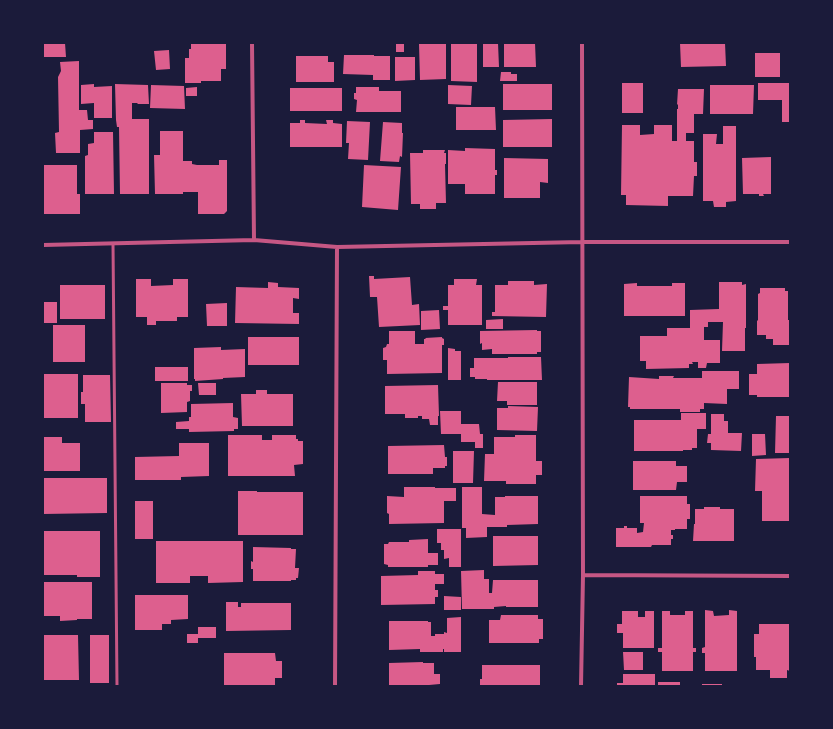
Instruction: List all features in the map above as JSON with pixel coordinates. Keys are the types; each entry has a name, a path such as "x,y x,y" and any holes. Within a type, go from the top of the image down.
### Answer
{"street":[{"path":"252,43 254,240"},
{"path":"581,686 582,43"},
{"path":"43,245 254,240 337,247 582,242 790,242"},
{"path":"335,686 337,247"},
{"path":"582,575 790,576"}],"lane":[{"path":"113,244 117,686"}],"building":[{"path":"43,43 65,43 66,57 43,57"},
{"path":"191,43 226,43 226,69 221,69 221,81 185,83 185,58 189,58"},
{"path":"396,43 404,43 404,52 396,52"},
{"path":"446,43 446,79 420,80 419,44"},
{"path":"451,43 477,43 477,82 451,81"},
{"path":"483,43 498,43 499,67 483,67"},
{"path":"504,43 535,43 536,67 504,67"},
{"path":"680,43 725,43 726,66 681,67"},
{"path":"169,50 170,69 156,70 154,51"},
{"path":"755,53 780,53 780,77 755,77"},
{"path":"344,55 390,56 390,80 373,80 373,75 343,74"},
{"path":"296,56 328,56 328,62 334,62 334,82 296,82"},
{"path":"395,57 415,57 415,80 395,81"},
{"path":"79,61 79,110 87,110 88,120 93,120 93,129 80,130 80,153 56,153 55,133 59,132 58,77 61,71 60,62"},
{"path":"501,72 511,72 511,74 517,74 517,81 500,81"},
{"path":"622,83 643,83 643,113 622,113"},
{"path":"758,83 790,83 790,122 782,122 782,100 758,100"},
{"path":"94,84 94,87 112,86 112,118 94,118 94,103 81,104 81,85"},
{"path":"115,84 148,85 149,104 132,103 132,119 149,119 149,194 120,194 119,127 117,127 116,120"},
{"path":"503,84 552,84 552,110 503,110"},
{"path":"151,85 184,86 185,109 150,108"},
{"path":"448,85 472,86 471,105 448,104"},
{"path":"710,85 754,85 753,114 710,114"},
{"path":"197,87 197,96 186,96 186,88"},
{"path":"356,87 379,87 379,91 401,91 401,112 356,112 357,100 354,99 354,93 356,93"},
{"path":"290,88 342,88 342,111 290,111"},
{"path":"678,89 704,89 703,114 694,114 694,133 686,133 686,141 694,141 694,162 697,162 697,176 694,176 693,196 668,196 668,206 626,205 626,195 621,195 622,125 640,125 640,135 654,134 654,125 672,125 672,141 677,141"},
{"path":"456,107 495,107 496,130 456,130"},
{"path":"552,119 552,147 503,147 503,120"},
{"path":"300,120 305,120 305,123 327,124 326,120 333,120 333,123 342,124 342,147 290,147 290,123 300,123"},
{"path":"347,121 370,122 368,160 348,159 349,143 346,143"},
{"path":"383,122 402,123 402,157 400,156 399,162 380,161"},
{"path":"723,126 736,126 736,201 726,202 726,207 714,207 713,201 703,201 703,134 717,134 716,144 723,144"},
{"path":"160,131 183,131 183,161 192,161 192,164 197,165 219,165 219,160 227,160 227,211 224,214 198,214 198,192 183,192 183,194 155,194 154,155 160,155"},
{"path":"94,132 113,132 114,194 85,194 85,156 88,155 88,144 94,143"},
{"path":"465,148 495,149 495,170 497,170 497,175 495,175 495,194 465,194 465,184 448,184 448,150 465,151"},
{"path":"423,150 445,150 444,153 446,153 446,203 436,203 436,209 420,209 420,204 411,204 410,153 423,153"},
{"path":"771,157 771,194 763,194 764,196 759,196 759,194 743,194 742,158"},
{"path":"504,158 548,159 548,183 540,182 540,198 504,198"},
{"path":"43,165 77,165 77,194 80,194 80,214 43,214"},
{"path":"364,165 401,167 398,210 362,207"},
{"path":"369,276 374,276 374,279 410,277 412,305 419,304 420,325 379,327 377,297 370,297"},
{"path":"136,279 151,279 151,286 173,285 173,279 188,279 188,317 177,317 177,321 156,321 156,325 147,325 147,317 136,317"},
{"path":"454,279 477,279 476,285 482,285 482,325 448,325 448,310 443,310 443,306 448,306 448,285 454,285"},
{"path":"508,281 534,281 534,285 547,284 546,317 492,316 492,312 495,312 495,285 508,285"},
{"path":"268,282 278,283 278,287 299,288 299,299 293,298 293,313 299,313 299,324 235,323 236,287 268,288"},
{"path":"719,282 742,282 742,285 746,284 745,351 722,351 723,322 708,322 708,327 704,327 704,340 720,340 720,363 707,363 706,368 698,368 698,362 692,362 693,364 689,364 689,368 646,369 646,361 640,361 640,336 667,336 667,328 690,328 690,310 719,309"},
{"path":"637,283 637,286 672,286 672,283 685,283 685,316 624,316 624,284"},
{"path":"60,285 105,285 105,319 60,319"},
{"path":"760,288 785,288 785,291 788,291 788,320 790,320 789,345 773,345 773,339 766,339 766,335 757,335 758,294 760,293"},
{"path":"43,302 57,302 57,323 43,323"},
{"path":"227,303 227,326 207,326 206,304"},
{"path":"439,310 440,329 421,330 421,311"},
{"path":"503,319 503,329 486,329 486,320"},
{"path":"53,325 85,325 85,362 53,362"},
{"path":"389,331 415,331 415,344 424,344 425,338 442,337 444,339 444,345 442,345 442,373 387,374 387,360 383,360 383,348 389,344"},
{"path":"480,331 541,331 541,352 537,352 537,354 492,354 492,349 482,350 482,343 480,344"},
{"path":"248,337 299,337 299,365 248,365"},
{"path":"221,347 221,350 245,349 245,377 195,381 194,348"},
{"path":"448,348 455,349 455,351 461,351 461,380 448,380"},
{"path":"541,357 542,380 487,380 470,377 470,368 474,368 474,358"},
{"path":"790,363 790,397 757,397 757,395 749,395 749,374 757,374 757,364"},
{"path":"155,367 188,367 188,381 155,381"},
{"path":"702,371 739,371 739,389 727,389 727,404 704,403 704,409 700,409 700,412 680,412 680,409 630,409 630,407 628,407 629,377 659,379 659,376 674,376 673,378 702,378"},
{"path":"43,374 78,374 78,418 43,418"},
{"path":"83,375 110,375 111,422 85,422 85,404 81,404"},
{"path":"498,382 537,382 537,405 507,405 507,401 497,401"},
{"path":"161,383 187,383 187,385 192,385 192,391 190,391 190,401 187,402 187,412 161,413"},
{"path":"198,383 216,383 216,395 199,395"},
{"path":"438,385 438,425 430,425 429,419 422,419 422,416 418,416 418,418 405,418 405,414 385,414 385,386"},
{"path":"256,390 267,390 267,394 293,394 293,426 242,426 241,394 256,394"},
{"path":"233,403 233,417 238,418 238,429 234,429 234,431 189,432 189,429 176,429 176,422 189,421 189,417 191,417 191,404"},
{"path":"508,406 538,407 537,431 497,430 497,408 508,408"},
{"path":"440,411 461,411 461,424 479,424 480,434 483,434 483,448 475,448 475,442 461,442 461,434 441,434"},
{"path":"681,413 706,413 706,429 697,429 697,448 683,451 634,451 634,420 681,420"},
{"path":"711,414 724,414 724,421 728,421 728,433 742,433 741,451 711,450 711,443 707,443 708,434 711,434"},
{"path":"776,416 789,416 789,453 775,453"},
{"path":"752,434 765,434 766,455 752,456"},
{"path":"228,435 262,435 262,440 272,440 272,435 296,435 296,439 298,439 298,441 303,441 303,464 294,465 295,476 228,476"},
{"path":"515,435 536,435 536,461 542,461 542,475 536,475 536,484 506,484 506,481 484,481 485,454 494,454 494,437 515,437"},
{"path":"43,437 62,437 62,443 80,443 80,471 43,471"},
{"path":"179,443 209,443 209,476 181,477 181,480 135,480 135,457 179,456"},
{"path":"444,445 445,457 447,457 447,466 445,466 445,468 433,468 433,474 388,474 388,446"},
{"path":"453,451 474,451 473,483 453,483"},
{"path":"790,458 790,521 762,521 762,491 755,491 756,459"},
{"path":"633,461 676,461 676,466 687,466 687,482 677,482 676,490 633,490"},
{"path":"43,478 107,478 107,513 43,514"},
{"path":"404,487 456,488 456,501 444,501 444,523 389,524 389,514 387,513 387,496 404,497"},
{"path":"462,487 482,487 482,514 495,515 495,497 538,496 538,524 487,527 487,537 466,538 466,528 462,528"},
{"path":"238,491 303,492 303,535 238,535"},
{"path":"640,496 687,496 687,504 690,504 690,519 687,519 687,529 671,530 673,539 671,539 671,545 652,545 651,547 616,547 616,528 624,528 624,526 627,526 627,528 637,528 637,533 643,532 644,523 640,523"},
{"path":"135,501 153,501 153,539 135,539"},
{"path":"704,507 734,509 734,541 693,541 695,509 704,509"},
{"path":"437,529 461,529 461,567 449,567 449,558 444,559 444,550 441,550 441,543 437,543"},
{"path":"43,531 100,531 100,577 43,575"},
{"path":"493,536 538,536 538,565 493,566"},
{"path":"428,539 428,553 438,553 438,565 428,565 428,567 388,567 388,565 384,564 384,544 388,544 389,542 409,542 409,540"},
{"path":"156,541 243,541 243,582 208,583 208,576 190,576 190,583 156,583"},
{"path":"253,547 296,549 295,568 299,568 298,578 291,581 253,581 251,561 253,562"},
{"path":"484,570 484,579 489,579 489,593 492,593 493,580 538,580 538,607 506,606 494,607 494,609 462,609 461,571"},
{"path":"418,571 435,571 435,574 444,574 444,584 435,584 435,590 438,590 438,597 435,597 435,604 381,605 381,576 418,575"},
{"path":"43,582 92,582 92,619 60,621 60,616 43,616"},
{"path":"135,595 188,595 188,619 171,620 171,624 162,624 162,630 135,630"},
{"path":"444,596 461,597 461,610 444,610"},
{"path":"226,602 238,602 238,607 241,607 241,603 291,603 291,630 226,631"},
{"path":"705,610 713,611 714,616 729,615 729,610 737,611 737,671 705,671 705,653 702,653 702,648 705,647"},
{"path":"622,611 638,611 638,617 645,617 645,611 654,611 654,648 623,648 623,633 617,633 617,624 622,624"},
{"path":"662,611 670,611 670,615 685,615 685,611 693,611 693,648 696,648 696,652 693,652 693,671 662,671 662,652 658,652 658,648 662,648"},
{"path":"501,615 538,615 538,619 543,619 543,639 539,639 539,643 489,643 489,620 500,620"},
{"path":"461,617 461,652 444,652 444,649 443,652 420,652 420,649 389,650 389,621 428,621 431,622 431,636 435,636 435,634 444,634 444,632 447,633 447,618"},
{"path":"759,624 790,624 790,671 787,670 787,678 770,678 770,670 756,670 756,657 754,657 754,634 759,634"},
{"path":"198,627 216,627 216,638 198,638 198,643 187,643 187,634 198,634"},
{"path":"43,635 78,635 79,680 43,680"},
{"path":"90,635 109,635 109,683 90,683"},
{"path":"623,652 643,652 643,670 624,670"},
{"path":"224,653 275,653 276,661 282,661 282,678 275,678 275,686 224,685"},
{"path":"389,663 434,663 434,674 440,674 440,684 429,686 389,686"},
{"path":"482,665 540,665 540,686 480,686 480,679 482,679"},
{"path":"623,674 655,674 655,686 617,686 617,683 623,683"},
{"path":"658,682 680,682 680,686 658,686"},
{"path":"702,684 722,684 722,686 702,686"}]}
